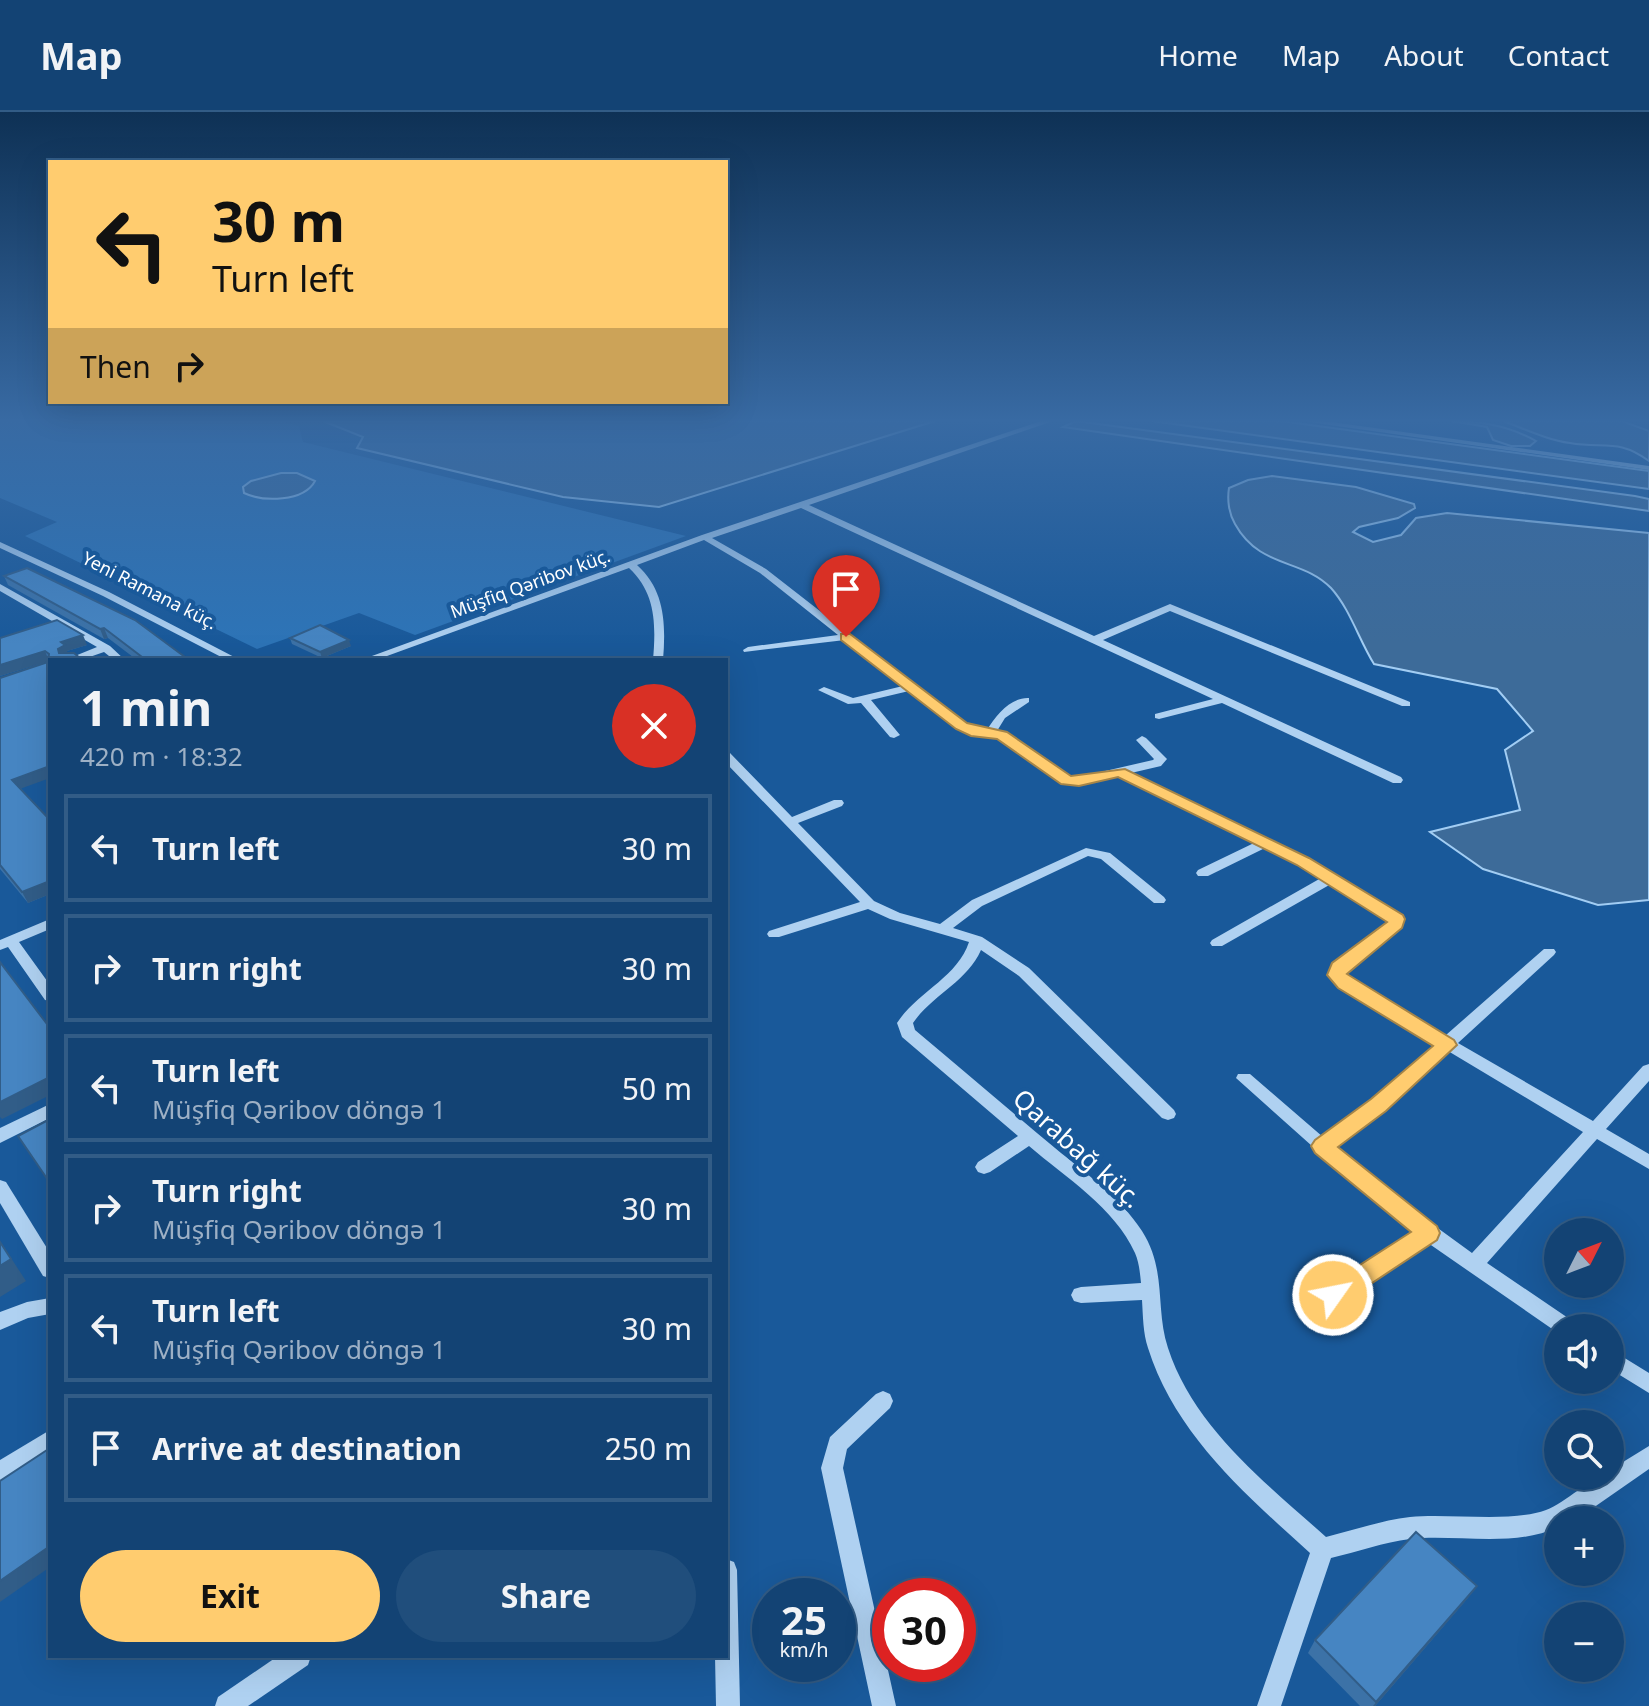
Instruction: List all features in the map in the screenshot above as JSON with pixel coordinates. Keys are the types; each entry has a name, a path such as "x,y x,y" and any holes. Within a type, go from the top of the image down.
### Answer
{"street":[{"name":"Müşfiq Qəribov küç.","path":"372,658 826,495"},
{"path":"800,504 1397,780"},
{"path":"705,537 763,571 961,726 971,731 1001,735 1067,781 1157,763 1161,759 1142,740"},
{"name":"Yeni Ramana küç.","path":"0,545 106,594 231,658"},
{"path":"630,564 653,587 661,629 658,658"},
{"path":"0,587 106,648 118,658"},
{"path":"1094,640 1170,607 1406,704"},
{"path":"748,650 846,637"},
{"path":"76,658 106,648"},
{"path":"824,690 845,700 864,699 910,687"},
{"path":"864,699 894,735"},
{"path":"991,732 1001,716 1025,700"},
{"path":"1159,716 1222,700"},
{"path":"728,758 869,904 895,916 977,940 1024,972 1168,1114"},
{"path":"1120,772 1332,878 1396,919 1396,924 1339,967 1337,975 1344,983 1649,1162"},
{"path":"789,822 838,803"},
{"path":"1203,873 1265,843"},
{"path":"943,929 977,903 1086,852 1105,856 1159,900"},
{"path":"1217,943 1332,878"},
{"path":"774,934 869,904"},
{"path":"48,925 5,943 48,994"},
{"name":"Qarabağ küç.","path":"977,940 975,952 957,976 910,1014 905,1023 908,1033 1088,1186 1127,1225 1143,1249 1152,1327 1159,1351 1204,1434 1225,1459 1323,1549"},
{"path":"1323,1146 1378,1105 1549,952"},
{"path":"1473,1265 1649,1070"},
{"path":"1244,1078 1428,1233 1546,1314"},
{"path":"0,1136 48,1111"},
{"path":"984,1167 1030,1137"},
{"path":"0,1187 48,1267"},
{"path":"1333,1295 1428,1233"},
{"path":"1081,1295 1149,1291"},
{"path":"0,1321 27,1310 48,1306"},
{"path":"1624,1367 1649,1384"},
{"path":"883,1401 837,1444 832,1468 884,1706"},
{"path":"0,1472 48,1441"},
{"path":"1269,1706 1323,1549 1409,1528 1545,1522 1572,1509 1649,1456"},
{"path":"227,1706 296,1658"},
{"path":"727,1658 728,1706"}],"shaded area":[{"path":"0,495 521,495 686,536 415,635 359,613 257,649 25,536 57,522"},
{"path":"250,495 295,495 272,499"},
{"path":"556,495 696,495 659,507"},
{"path":"1228,495 1385,495 1414,504 1415,508 1398,518 1359,527 1353,532 1373,542 1401,535 1416,518 1447,513 1649,533 1649,900 1598,905 1483,869 1430,832 1520,810 1505,750 1533,731 1497,689 1374,664 1344,605 1331,588 1320,578 1256,549 1235,524"},
{"path":"1540,495 1635,496 1649,499 1649,511"}],"building":[{"path":"27,568 135,620 186,658 143,658 104,628 100,629 4,576"},
{"path":"57,620 83,635 61,642 65,645 58,649 59,653 74,653 80,658 48,658 45,651 0,665 0,638"},
{"path":"320,625 349,640 320,652 290,638"},
{"path":"48,662 48,767 12,780 48,818 48,882 22,892 0,865 0,678"},
{"path":"0,962 48,1025 48,1078 0,1102"},
{"path":"48,1120 48,1180 18,1136"},
{"path":"0,1242 11,1259 0,1266"},
{"path":"48,1449 48,1547 0,1581 0,1481"},
{"path":"1416,1532 1477,1586 1376,1702 1315,1640"}],"route":[{"path":"846,637 961,726 971,731 1001,735 1067,781 1120,772 1303,862 1396,919 1396,924 1339,967 1337,975 1344,983 1447,1045 1378,1105 1323,1146 1428,1233 1333,1295"}]}
